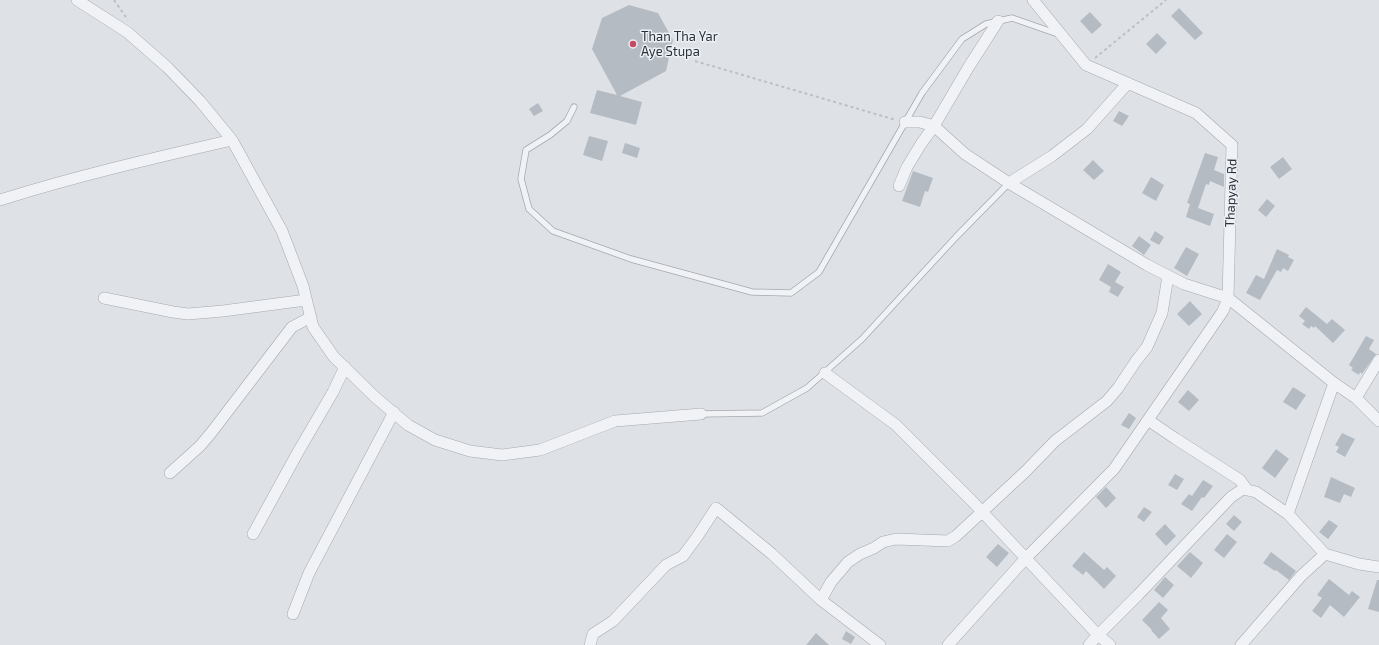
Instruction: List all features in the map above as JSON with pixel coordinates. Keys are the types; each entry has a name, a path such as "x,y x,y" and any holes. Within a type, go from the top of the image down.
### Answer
{"street":[{"path":"77,0 127,32 167,67 200,101 232,140 282,231 303,286 313,327 334,357 375,397 408,425 435,440 470,451 502,455 540,450 615,421 701,414"},
{"name":"Thapyay Rd","path":"1033,0 1086,65 1196,113 1232,145 1228,298"},
{"path":"899,186 907,167 934,126 998,21"},
{"path":"1009,183 1052,156 1087,129 1128,83"},
{"path":"905,122 920,122 934,126 965,154 1009,183 1147,265 1184,284 1228,298 1334,383 1356,398 1379,421"},
{"path":"0,200 66,181 232,140"},
{"path":"821,600 831,582 848,562 883,542 896,539 948,541 960,532 981,511 995,501 1026,472 1055,441 1107,401 1147,347 1162,313 1168,276"},
{"path":"104,298 188,314 306,300"},
{"path":"948,645 1025,560 1114,470 1223,311 1228,298"},
{"path":"170,473 200,446 216,428 292,327 311,317"},
{"path":"1356,398 1379,360"},
{"path":"253,534 333,392 345,367"},
{"path":"824,373 896,425 981,511 1025,560 1098,635 1110,645"},
{"path":"1288,514 1334,383"},
{"path":"293,614 309,573 394,412"},
{"path":"1148,420 1240,480 1247,490"},
{"path":"1089,645 1231,497 1242,489 1256,492 1288,514 1325,554 1359,564 1379,567"},
{"path":"590,645 593,634 613,621 666,565 683,556 716,508 772,554 821,600 880,645"},
{"path":"1241,645 1301,576 1325,554"}],"lane":[{"path":"574,107 567,121 550,135 526,150 521,179 529,209 553,231 631,259 752,292 791,293 819,272 922,93 962,39 986,24 1012,18 1062,35"},
{"path":"701,414 762,413 807,388 862,339 956,237 1009,183"}],"path":[{"path":"1086,65 1166,0"},
{"path":"695,62 905,122"}],"building":[{"name":"Than Tha Yar Aye Stupa","path":"629,5 658,13 673,40 666,71 620,96 642,102 636,125 590,113 597,90 617,95 592,49 602,18"},
{"path":"1179,8 1203,33 1195,40 1171,16"},
{"path":"1090,12 1102,25 1092,34 1080,21"},
{"path":"1157,33 1167,43 1156,54 1146,44"},
{"path":"538,103 543,111 534,116 529,109"},
{"path":"1119,111 1129,116 1122,126 1113,121"},
{"path":"589,136 608,141 602,161 583,155"},
{"path":"625,143 640,148 637,158 622,153"},
{"path":"1205,153 1218,157 1214,170 1224,174 1224,187 1210,181 1209,185 1206,184 1198,208 1214,214 1210,226 1186,217 1190,204 1187,203"},
{"path":"1283,157 1292,169 1279,179 1270,167"},
{"path":"1093,160 1104,171 1094,180 1083,170"},
{"path":"913,171 933,178 928,192 925,191 920,207 902,201"},
{"path":"1151,177 1164,185 1156,201 1142,193"},
{"path":"1267,199 1275,206 1266,217 1258,210"},
{"path":"1155,231 1164,237 1159,245 1150,240"},
{"path":"1139,236 1151,245 1144,255 1132,246"},
{"path":"1186,247 1199,254 1187,276 1174,268"},
{"path":"1277,249 1289,255 1288,257 1294,260 1288,271 1283,268 1281,272 1277,270 1260,300 1246,293 1256,275 1264,279"},
{"path":"1108,264 1121,272 1115,282 1124,287 1118,297 1109,292 1111,287 1099,280"},
{"path":"1190,301 1202,314 1189,326 1177,314"},
{"path":"1306,307 1327,324 1332,319 1345,330 1333,343 1315,326 1314,328 1311,326 1309,329 1302,324 1305,321 1299,316"},
{"path":"1366,336 1374,340 1369,349 1376,354 1362,374 1360,372 1359,375 1351,370 1353,368 1349,365"},
{"path":"1293,387 1306,395 1296,410 1283,402"},
{"path":"1188,390 1199,400 1189,411 1178,402"},
{"path":"1129,413 1136,418 1129,429 1121,425"},
{"path":"1342,433 1355,439 1345,457 1336,452 1339,447 1335,445"},
{"path":"1276,449 1289,459 1275,478 1262,468"},
{"path":"1175,474 1184,479 1177,490 1168,485"},
{"path":"1331,477 1355,488 1351,497 1344,494 1340,503 1324,497"},
{"path":"1203,480 1213,486 1204,498 1202,497 1192,511 1181,504 1189,494 1192,496"},
{"path":"1106,487 1116,498 1106,508 1096,497"},
{"path":"1144,507 1152,512 1144,522 1137,517"},
{"path":"1234,515 1242,522 1234,531 1226,524"},
{"path":"1329,520 1338,526 1328,539 1319,532"},
{"path":"1165,524 1176,536 1166,546 1155,534"},
{"path":"1227,534 1237,542 1224,558 1214,550"},
{"path":"998,544 1009,553 997,567 986,557"},
{"path":"1084,552 1104,570 1107,567 1116,576 1104,589 1086,571 1083,575 1072,566"},
{"path":"1190,552 1203,563 1191,578 1177,566"},
{"path":"1271,552 1296,571 1289,580 1276,570 1275,571 1263,563"},
{"path":"1165,577 1174,585 1163,598 1154,590"},
{"path":"1329,579 1349,595 1352,591 1360,597 1344,617 1330,605 1321,618 1312,611 1322,598 1317,595"},
{"path":"1377,580 1379,580 1379,612 1368,609"},
{"path":"1159,602 1168,610 1161,618 1170,629 1159,639 1142,620"},
{"path":"846,631 855,637 851,644 842,639"},
{"path":"816,633 829,645 806,645"}],"place":[{"name":"Than Tha Yar Aye Stupa","path":"633,44"}]}
